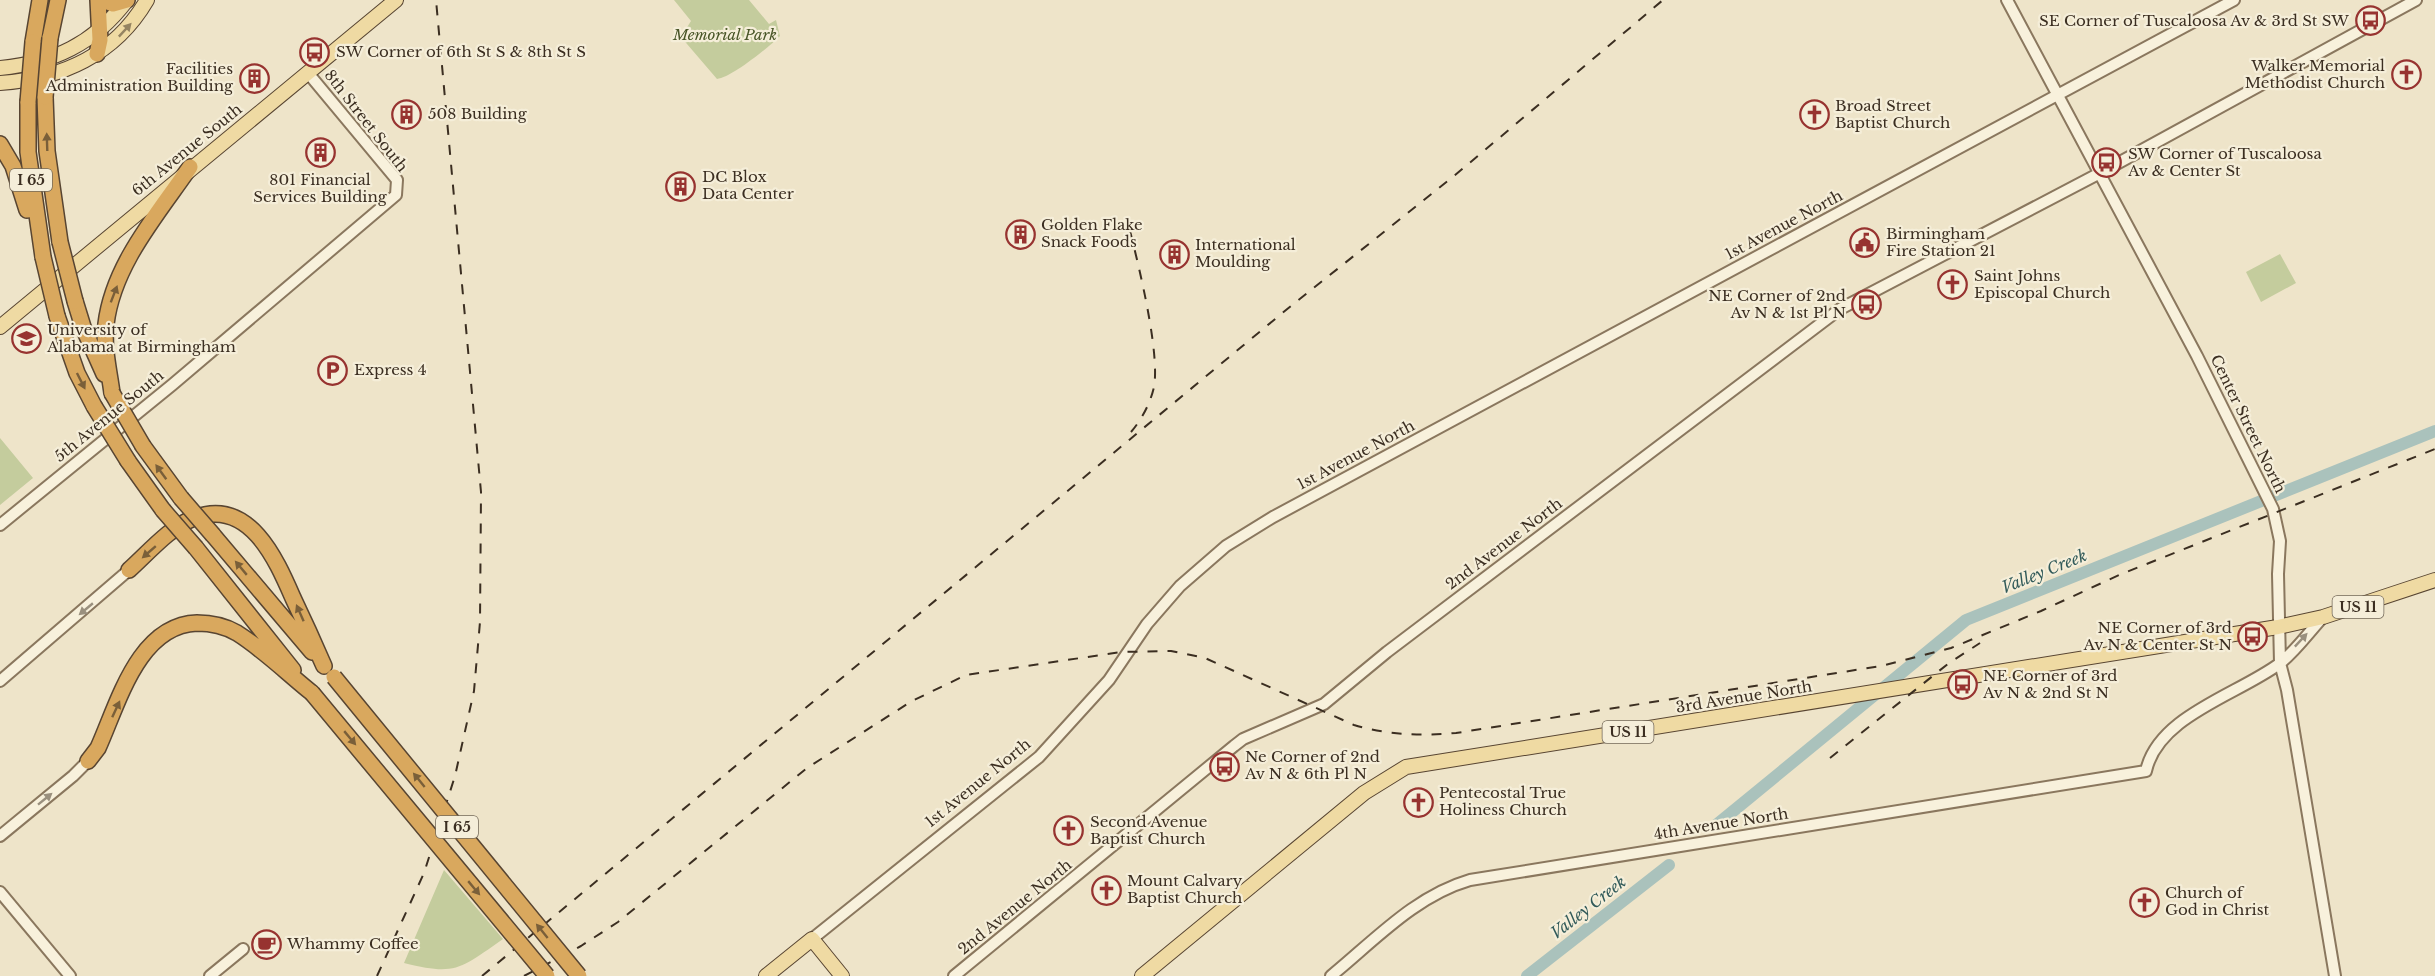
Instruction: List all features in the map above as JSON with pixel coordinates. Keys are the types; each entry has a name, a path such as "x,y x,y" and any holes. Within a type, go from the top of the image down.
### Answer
{"highway":[{"name":"I 65","path":"40,0 33,42 28,102 28,152 42,257 57,315 77,373 94,406 128,461 163,510 547,976"},
{"name":"I 65","path":"57,0 50,38 45,97 47,151 60,242 75,301 83,327 112,393 143,446 181,498 329,672 579,976"},
{"path":"97,54 98,0"},
{"path":"103,0 113,4 127,0"},
{"path":"0,144 13,166 42,257"},
{"path":"112,393 105,350 111,300 125,265 190,167"},
{"path":"129,570 177,529 197,517 215,514 232,517 250,526 264,540 276,559 329,672"},
{"path":"88,761 98,748 142,655 157,637 183,625 205,623 230,629 312,693"}],"main road":[{"path":"0,68 57,57 78,46 99,31 127,0"},
{"path":"0,84 56,75 97,54 123,33 147,0"},
{"name":"6th Avenue South","path":"0,327 190,167 396,0"},
{"name":"US 11","path":"2278,627 2323,617 2435,580"},
{"name":"3rd Avenue North","path":"1142,976 1364,793 1406,767 2278,627"},
{"path":"812,939 842,976"},
{"name":"1st Avenue North","path":"766,976 812,939"}],"street":[{"name":"Center Street North","path":"2007,0 2060,95 2273,508 2280,541 2278,627 2280,663 2287,690 2336,976"},
{"name":"1st Avenue North","path":"812,939 1039,757 1109,680 1147,624 1180,586 1226,546 1273,517 2234,0"},
{"name":"2nd Avenue North","path":"954,976 1234,746 1244,739 1324,704 1420,627 1787,346 1840,309 2100,173 2416,0"},
{"name":"8th Street South","path":"308,72 396,180 398,189"},
{"name":"5th Avenue South","path":"0,525 391,202 398,189"},
{"path":"0,681 129,570"},
{"path":"2280,663 2323,617"},
{"name":"4th Avenue North","path":"1331,976 1424,899 1448,886 1470,880 2146,771 2155,748 2176,726 2280,663"},
{"path":"0,836 88,761"},
{"path":"0,892 70,976"},
{"path":"210,976 243,949"}],"green space":[{"name":"Memorial Park","path":"674,0 749,0 769,24 776,20 780,36 740,68 717,79 681,37 691,21"},
{"path":"2280,254 2296,283 2261,302 2246,272"},
{"path":"0,438 33,478 0,505"},
{"path":"444,870 503,939 477,957 457,967 435,969 404,963"}],"waterway":[{"name":"Valley Creek","path":"1715,826 1966,620 2435,431"},
{"name":"Valley Creek","path":"1527,976 1669,865"}],"railway":[{"path":"377,976 424,873 455,776 474,691 480,622 481,492 436,0"},
{"path":"482,976 1286,310 1454,176 1663,0"},
{"path":"1130,231 1148,309 1155,372 1150,399 1142,417 1131,432"},
{"path":"524,976 581,946 618,922 807,768 912,701 966,675 1121,652 1171,651 1205,658 1354,725 1405,734 1456,733 1881,666 1951,648 2041,611 2119,575 2435,449"},
{"path":"1830,758 1949,663 1980,643"}],"place":[{"name":"SE Corner of Tuscaloosa Av & 3rd St SW","path":"2370,21"},
{"name":"SW Corner of 6th St S & 8th St S","path":"315,52"},
{"name":"Walker Memorial Methodist Church","path":"2406,75"},
{"name":"Facilities Administration Building","path":"254,78"},
{"name":"508 Building","path":"407,114"},
{"name":"Broad Street Baptist Church","path":"1814,115"},
{"name":"801 Financial Services Building","path":"320,153"},
{"name":"SW Corner of Tuscaloosa Av & Center St","path":"2107,163"},
{"name":"DC Blox Data Center","path":"681,186"},
{"name":"Golden Flake Snack Foods","path":"1020,234"},
{"name":"Birmingham Fire Station 21","path":"1865,243"},
{"name":"International Moulding","path":"1174,254"},
{"name":"Saint Johns Episcopal Church","path":"1953,285"},
{"name":"NE Corner of 2nd Av N & 1st Pl N","path":"1867,305"},
{"name":"University of Alabama at Birmingham","path":"26,339"},
{"name":"Express 4","path":"333,370"},
{"name":"NE Corner of 3rd Av N & Center St N","path":"2253,637"},
{"name":"NE Corner of 3rd Av N & 2nd St N","path":"1962,685"},
{"name":"Ne Corner of 2nd Av N & 6th Pl N","path":"1224,766"},
{"name":"Pentecostal True Holiness Church","path":"1418,802"},
{"name":"Second Avenue Baptist Church","path":"1069,831"},
{"name":"Mount Calvary Baptist Church","path":"1106,890"},
{"name":"Church of God in Christ","path":"2144,902"},
{"name":"Whammy Coffee","path":"266,944"}]}
